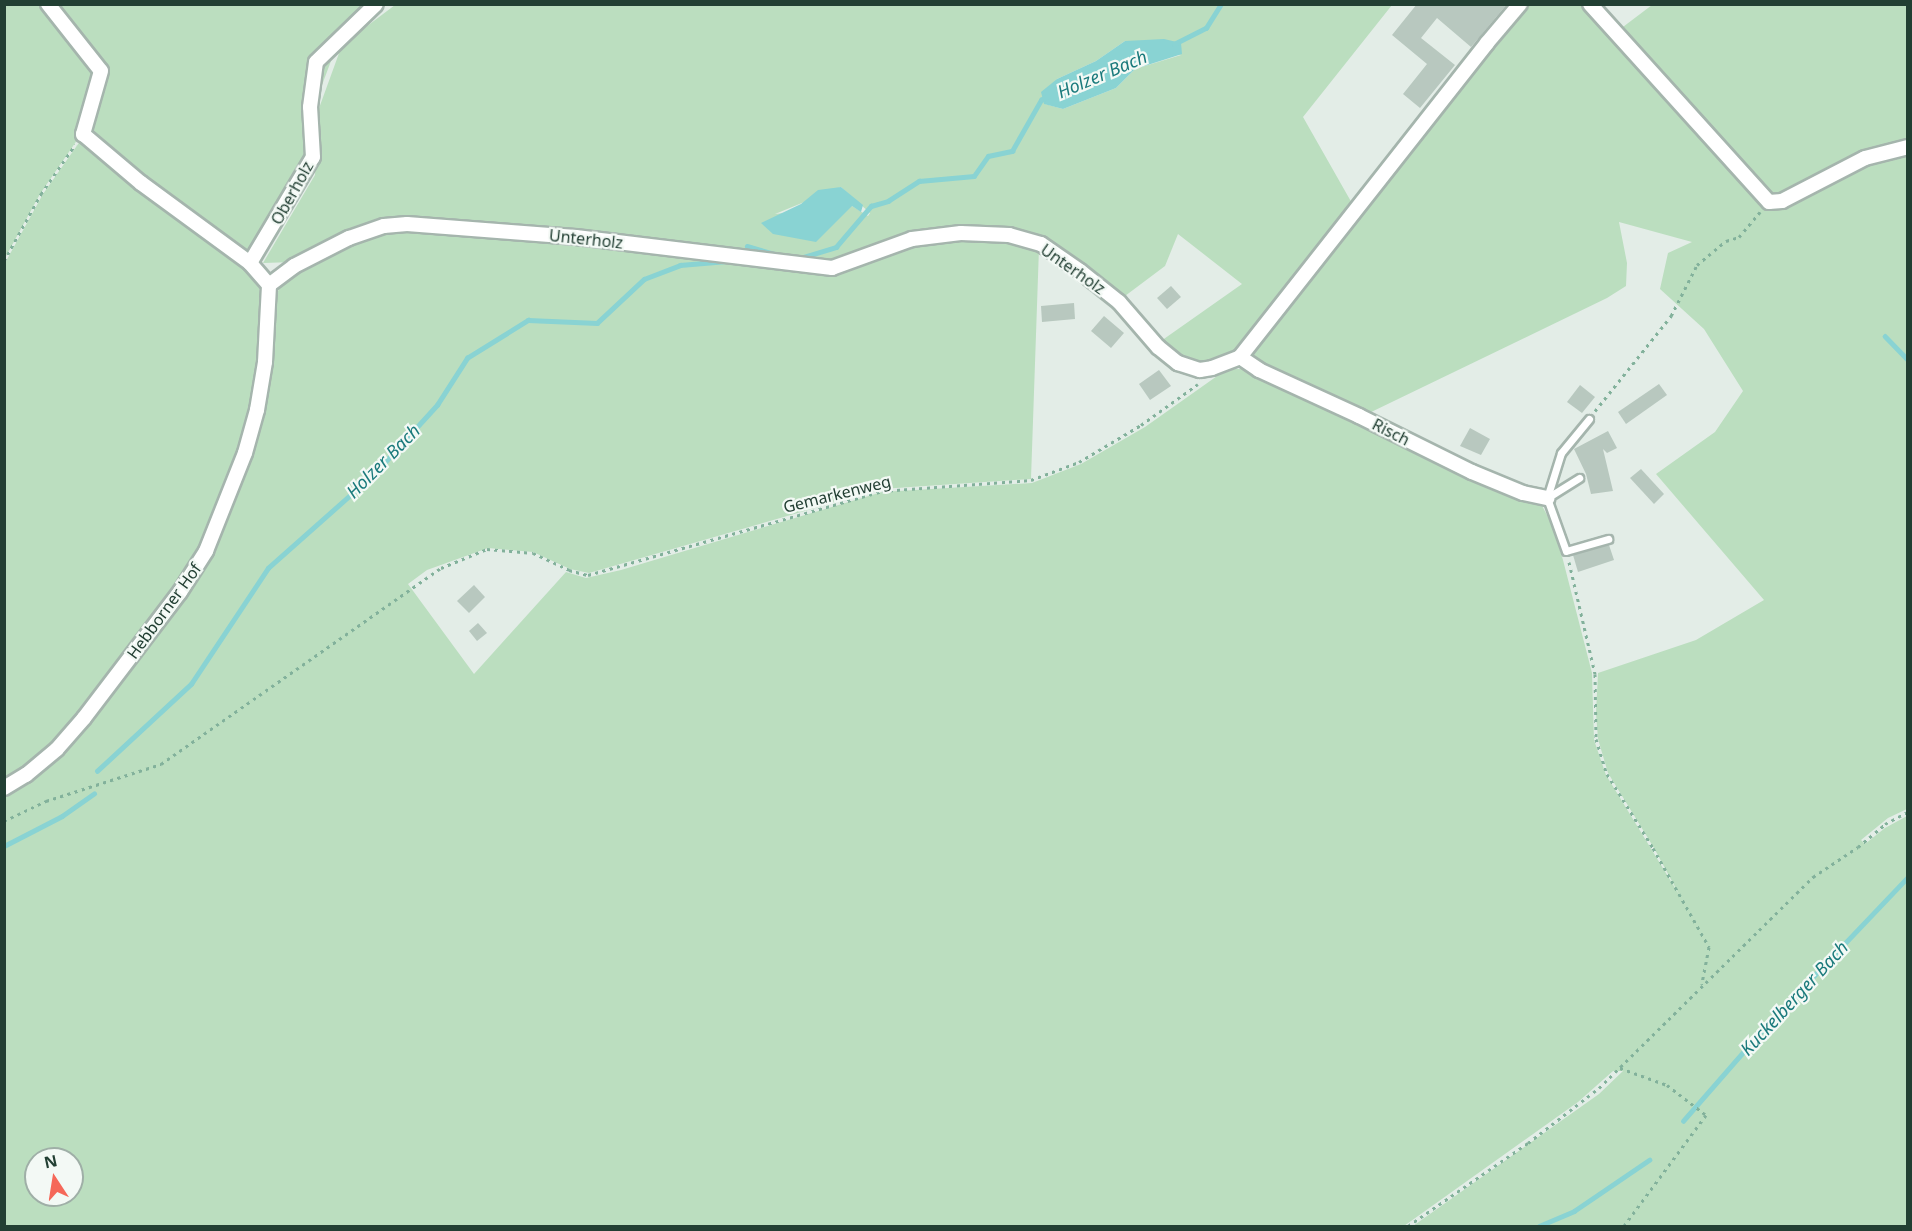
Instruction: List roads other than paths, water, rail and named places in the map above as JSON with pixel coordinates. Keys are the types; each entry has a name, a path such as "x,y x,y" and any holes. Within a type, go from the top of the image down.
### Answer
{"street":[{"path":"48,4 101,71 83,134 141,183 250,263 269,285"},
{"name":"Oberholz","path":"250,263 313,157 310,107 316,62 376,4"},
{"path":"1239,357 1473,59 1520,4"},
{"path":"1590,4 1615,35 1769,202 1782,201 1865,158 1908,147"},
{"name":"Unterholz","path":"269,285 294,266 349,238 384,226 407,224 576,237 832,268 912,239 961,233 1009,235 1041,244 1072,265 1119,302 1166,354 1178,363 1200,370 1224,364 1239,357"},
{"name":"Hebborner Hof","path":"4,788 26,775 57,749 84,718 180,592 206,551 245,453 257,410 264,362 269,285"},
{"name":"Risch","path":"1239,357 1258,370 1359,416 1472,472 1523,493 1547,498"}],"lane":[{"path":"1589,419 1561,453 1547,498 1566,551 1608,539"},
{"path":"1547,498 1579,478"}],"water":[{"path":"1164,39 1181,43 1182,54 1135,69 1116,88 1063,109 1044,104 1041,92 1057,79 1096,61 1125,41"},
{"path":"841,187 863,205 861,212 852,206 816,242 773,234 761,223 801,204 818,190"}],"waterway":[{"name":"Holzer Bach","path":"1174,44 1206,28 1221,4"},
{"name":"Holzer Bach","path":"797,259 836,247 871,206 888,201 919,181 974,176 988,156 1012,151 1041,100 1047,97"},
{"name":"Holzer Bach","path":"747,246 783,256"},
{"name":"Holzer Bach","path":"97,771 191,684 268,568 376,472 437,405 467,358 528,320 597,323 644,279 680,265 727,261"},
{"path":"1885,336 1908,360"},
{"name":"Holzer Bach","path":"4,846 62,816 94,794"},
{"name":"Kuckelberger Bach","path":"1683,1121 1766,1026 1908,877"},
{"name":"Kuckelberger Bach","path":"1539,1226 1574,1211 1649,1160"}]}
